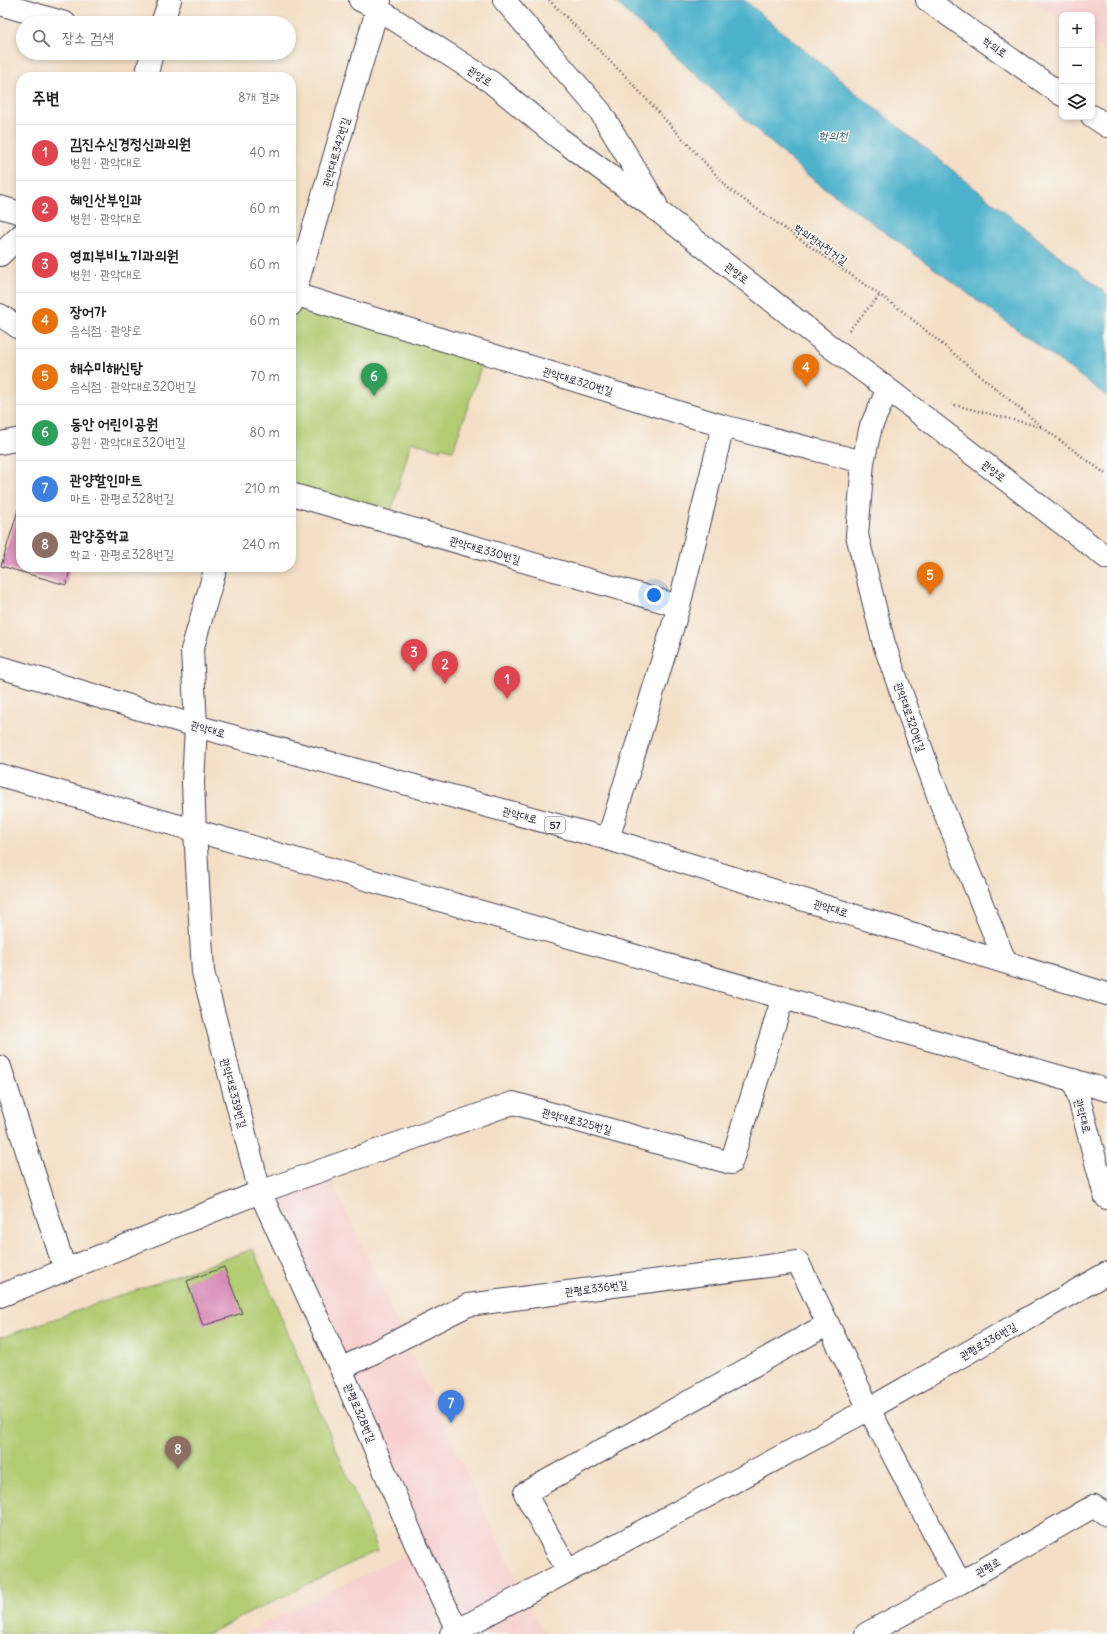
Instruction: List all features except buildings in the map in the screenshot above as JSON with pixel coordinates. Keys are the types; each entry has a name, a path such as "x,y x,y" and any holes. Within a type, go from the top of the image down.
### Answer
{"street":[{"path":"164,16 170,0"},
{"path":"504,0 600,111 662,214"},
{"name":"학의로","path":"927,0 1059,93"},
{"name":"관양로","path":"372,3 491,82 559,138 662,214 832,348 888,389 1107,558"},
{"name":"관악대로342번길","path":"296,283 372,3"},
{"path":"0,4 41,16"},
{"path":"147,72 150,60"},
{"path":"1095,118 1107,126"},
{"path":"0,207 16,212"},
{"path":"0,255 16,240"},
{"name":"관악대로320번길","path":"296,299 723,426 863,462"},
{"path":"0,315 16,326"},
{"name":"관악대로320번길","path":"888,389 871,426 863,462 857,535 884,644 940,801 1005,961"},
{"path":"608,840 678,606 723,426"},
{"path":"0,443 16,440"},
{"name":"관악대로330번길","path":"296,495 678,606"},
{"path":"196,726 192,650 215,572"},
{"name":"관악대로","path":"0,667 196,726 608,840 1005,961 1107,994"},
{"name":"관악대로339번길","path":"196,726 193,784 203,972 260,1192"},
{"name":"관악대로","path":"0,775 1107,1090"},
{"name":"관악대로325번길","path":"260,1192 513,1103 731,1163 783,997"},
{"path":"0,1066 65,1270"},
{"name":"관악대로","path":"1074,1080 1105,1196 1107,1198"},
{"path":"0,1296 260,1192"},
{"name":"관평로328번길","path":"260,1192 341,1369 455,1633"},
{"name":"관평로336번길","path":"341,1369 468,1305 798,1262 869,1409"},
{"name":"관평로336번길","path":"455,1633 869,1409 1107,1273"},
{"path":"568,1571 525,1493 828,1324"},
{"path":"869,1409 960,1583"},
{"name":"관평로","path":"866,1634 960,1583 1094,1506 1107,1515"}],"path":[{"name":"학의천자전거길","path":"549,0 626,78 730,190 901,310 1042,427 1107,475"},
{"path":"832,348 880,295"},
{"path":"950,404 1042,427"}],"shaded area":[{"path":"1031,0 1107,0 1107,52 1095,44 1095,12 1059,12 1059,19"},
{"path":"331,1179 499,1543 538,1622 546,1634 244,1634 424,1545 272,1195"}],"green space":[{"path":"305,303 483,361 453,451 442,447 441,450 411,442 391,513 296,486 297,309"},
{"path":"253,1249 378,1550 207,1634 0,1634 0,1338"}],"water":[{"name":"학의천","path":"613,0 744,0 851,89 1107,294 1107,396 806,174"}],"place":[{"name":"장어가","path":"806,387"},
{"name":"동안 어린이공원","path":"374,396"},
{"name":"해수미해신탕","path":"930,595"},
{"name":"영피부비뇨기과의원","path":"414,672"},
{"name":"혜인산부인과","path":"445,684"},
{"name":"김진수신경정신과의원","path":"507,699"},
{"name":"관양할인마트","path":"451,1423"},
{"name":"관양중학교","path":"178,1469"}]}
